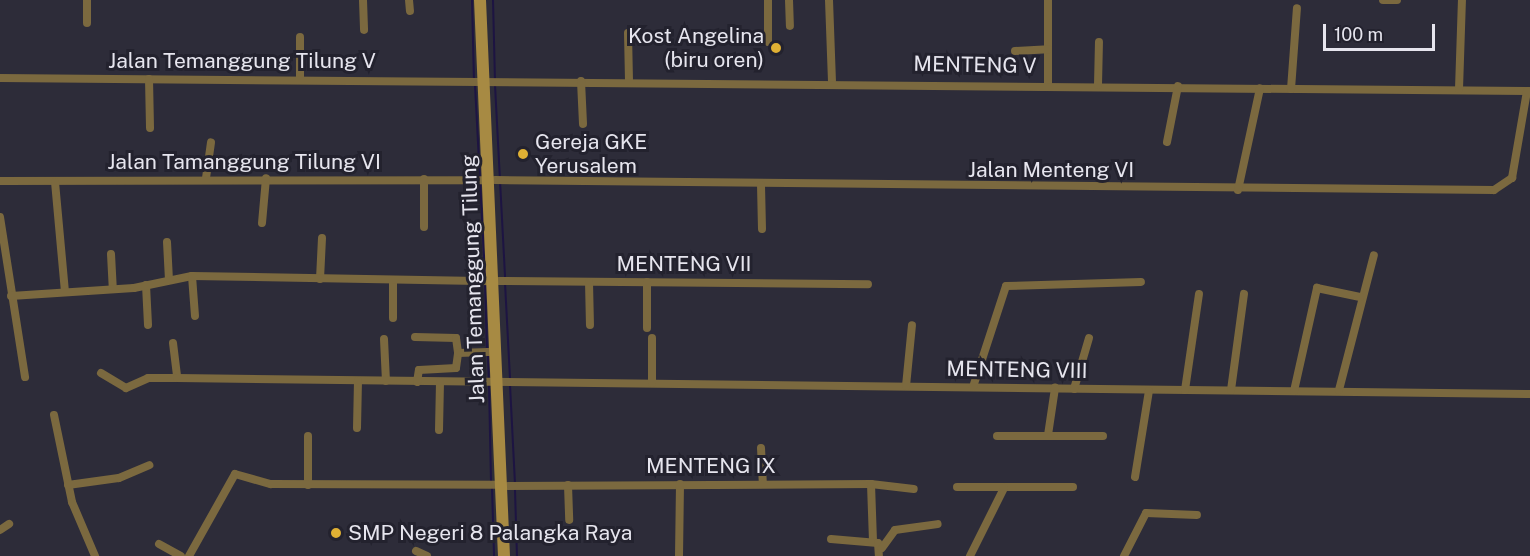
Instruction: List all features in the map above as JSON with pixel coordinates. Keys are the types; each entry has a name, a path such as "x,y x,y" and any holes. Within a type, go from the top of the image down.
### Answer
{"street":[{"path":"87,0 87,23"},
{"path":"363,0 364,30"},
{"path":"409,0 410,11"},
{"name":"Jalan Temanggung Tilung","path":"480,0 487,80 496,281 495,352 500,383 505,485 504,556"},
{"path":"487,80 488,0"},
{"path":"768,0 768,42"},
{"path":"789,0 790,26"},
{"path":"830,0 832,81"},
{"path":"1048,0 1048,84"},
{"path":"1383,0 1397,0"},
{"path":"1460,89 1462,0"},
{"path":"1291,89 1297,8"},
{"path":"628,33 629,81"},
{"path":"300,37 300,80"},
{"path":"1098,85 1099,42"},
{"path":"1015,51 1048,49"},
{"name":"Jalan Temanggung Tilung V","path":"0,78 487,80"},
{"path":"149,79 150,128"},
{"name":"MENTENG V","path":"487,80 832,81 1529,91"},
{"path":"582,81 583,124"},
{"path":"1167,142 1178,86"},
{"path":"1238,190 1260,88"},
{"name":"Jalan Menteng VI","path":"491,180 1238,190 1500,190 1514,172 1529,91"},
{"path":"206,178 210,142"},
{"name":"Jalan Tamanggung Tilung VI","path":"0,181 55,182 206,178 491,180"},
{"path":"262,223 266,178"},
{"path":"424,179 424,227"},
{"path":"55,182 65,291"},
{"path":"761,185 762,229"},
{"path":"0,217 25,377"},
{"path":"320,279 322,238"},
{"path":"167,242 169,278"},
{"path":"111,254 113,289"},
{"path":"1294,391 1317,288 1360,297 1368,292 1374,255"},
{"path":"192,276 195,316"},
{"name":"MENTENG VII","path":"11,296 113,289 192,276 393,281 868,284"},
{"path":"393,281 393,318"},
{"path":"496,281 500,383"},
{"path":"589,282 590,325"},
{"path":"647,282 647,328"},
{"path":"973,387 1006,286 1141,282"},
{"path":"146,285 148,325"},
{"path":"1185,390 1199,294"},
{"path":"1231,390 1245,294"},
{"path":"1339,390 1360,297"},
{"path":"906,386 912,325"},
{"path":"415,337 456,338 458,352 456,368 418,371 417,382"},
{"path":"652,338 652,383"},
{"path":"1074,389 1089,338"},
{"path":"384,339 386,381"},
{"path":"173,343 177,378"},
{"path":"458,352 495,352"},
{"name":"MENTENG VIII","path":"101,373 126,388 148,378 177,378 1530,394"},
{"path":"357,428 358,381"},
{"path":"439,430 440,382"},
{"path":"1048,435 1055,388"},
{"path":"1135,477 1149,391"},
{"path":"54,415 68,485 95,556"},
{"path":"308,436 308,485"},
{"path":"997,436 1103,436"},
{"path":"761,448 762,484"},
{"path":"68,485 119,478 149,465"},
{"name":"MENTENG IX","path":"189,556 231,475 308,485 871,484 914,489"},
{"path":"679,556 680,484"},
{"path":"871,484 873,541 880,552 895,530 938,524"},
{"path":"505,485 511,556"},
{"path":"568,485 569,520"},
{"path":"957,487 1073,487"},
{"path":"970,556 1004,488"},
{"path":"1124,556 1146,513 1197,515"},
{"path":"0,530 9,524"},
{"path":"831,539 873,541"},
{"path":"159,544 181,556"},
{"path":"416,551 427,556"}],"waterway":[{"path":"472,0 474,80"},
{"path":"493,0 495,80"},
{"path":"475,85 485,277"},
{"path":"495,85 505,277"},
{"path":"485,283 487,349"},
{"path":"505,283 510,379"},
{"path":"488,355 489,379"},
{"path":"489,385 491,481"},
{"path":"510,385 515,484"},
{"path":"492,487 494,556"},
{"path":"515,490 517,556"}],"place":[{"name":"Kost Angelina (biru oren)","path":"776,48"},
{"name":"Gereja GKE Yerusalem","path":"523,154"},
{"name":"SMP Negeri 8 Palangka Raya","path":"336,533"}]}
